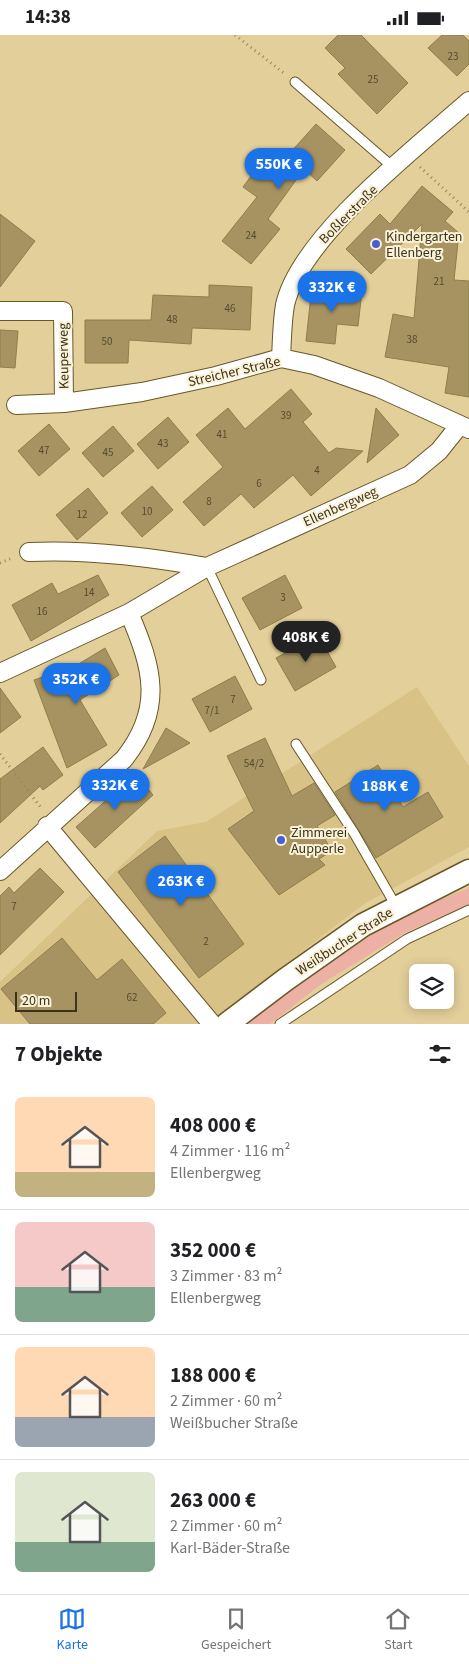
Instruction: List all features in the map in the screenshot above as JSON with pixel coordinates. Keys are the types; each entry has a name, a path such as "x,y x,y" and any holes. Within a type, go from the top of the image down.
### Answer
{"street":[{"name":"Boßlerstraße","path":"281,358 285,305 298,273 324,234 469,101"},
{"name":"Keuperweg","path":"0,311 63,311 64,403"},
{"name":"Streicher Straße","path":"16,405 64,403 142,392 216,376 281,358 314,365 379,388 464,427"},
{"name":"Ellenbergweg","path":"0,673 130,613 207,567 410,475 464,427"},
{"path":"29,552 56,550 174,561 207,567"},
{"path":"0,871 124,759 137,743 151,708 152,681 143,643 130,613"},
{"path":"50,824 212,1024"},
{"name":"Weißbucher Straße","path":"227,1024 327,949 396,907 469,871"}],"lane":[{"path":"295,82 394,168"},
{"path":"207,567 261,680"},
{"path":"296,743 354,833 396,907"},
{"path":"280,1024 408,939 469,910"}],"path":[{"path":"235,35 295,82"},
{"path":"407,156 469,212"},
{"path":"0,754 50,824"}],"shaded area":[{"path":"417,687 469,766 469,847 364,904 208,1024 0,1024 0,982 157,831 206,822"},
{"path":"469,888 469,905 406,932 320,985 270,1024 244,1024 334,957 408,913"}],"building":[{"path":"338,35 361,35 408,83 377,114 338,74 345,68 325,48"},
{"path":"442,35 463,35 469,41 469,64 457,76 428,48"},
{"path":"316,124 345,150 317,181 304,169 268,219 280,229 251,264 222,241 257,197 243,187 268,153 281,163"},
{"path":"422,186 453,212 445,221 459,233 454,280 469,281 469,397 445,393 449,367 385,357 393,314 414,318 422,224 371,274 346,249 380,214 390,224"},
{"path":"0,214 35,241 0,287"},
{"path":"209,285 252,287 250,330 192,328 191,344 129,340 128,363 85,363 85,320 151,320 153,295 209,297"},
{"path":"312,286 362,291 358,326 337,324 335,344 306,341"},
{"path":"0,330 18,331 15,368 0,367"},
{"path":"291,389 312,414 303,422 329,453 336,448 363,451 311,496 293,475 254,508 241,494 204,526 183,502 223,467 196,435 228,408 245,429"},
{"path":"376,408 399,435 367,463"},
{"path":"168,417 189,442 158,469 137,444"},
{"path":"49,424 70,449 39,476 18,451"},
{"path":"113,426 134,451 103,477 82,453"},
{"path":"152,486 173,510 142,537 121,513"},
{"path":"88,488 108,513 77,540 56,515"},
{"path":"98,575 109,595 31,641 12,605 52,583 58,594"},
{"path":"285,575 302,608 260,630 242,598"},
{"path":"318,635 336,667 295,691 276,658"},
{"path":"105,648 119,675 80,700 107,745 67,768 34,680 77,665"},
{"path":"235,676 252,709 210,732 192,699"},
{"path":"0,688 21,717 0,733"},
{"path":"166,728 190,743 143,769"},
{"name":"Zimmerei Aupperle","path":"265,738 292,796 314,783 335,815 317,826 332,851 319,859 325,865 279,895 228,829 254,811 227,756"},
{"path":"43,747 63,775 43,790 40,786 0,823 0,779"},
{"path":"378,765 403,807 428,792 443,817 376,858 335,792"},
{"path":"136,774 153,795 95,848 76,827"},
{"path":"165,836 244,944 199,978 118,872"},
{"path":"40,868 64,892 0,955 0,896 9,887 14,893"},
{"path":"62,938 97,980 122,959 166,1013 153,1024 30,1024 1,989"}],"place":[{"name":"Kindergarten Ellenberg","path":"376,244"},
{"name":"Zimmerei Aupperle","path":"281,840"}]}
